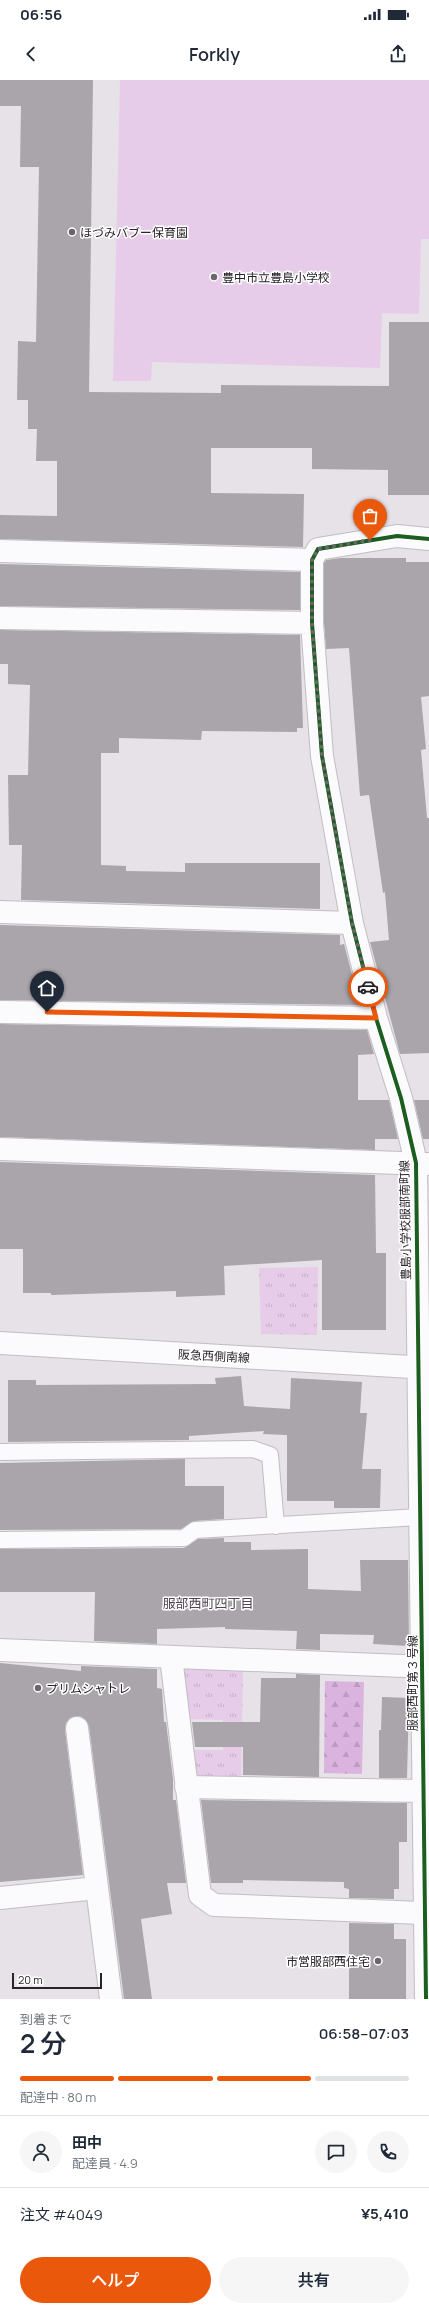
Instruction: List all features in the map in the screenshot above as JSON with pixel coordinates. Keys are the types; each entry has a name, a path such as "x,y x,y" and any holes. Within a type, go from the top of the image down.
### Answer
{"street":[{"path":"0,551 312,560 318,549 397,536 429,539"},
{"name":"豊島小学校服部南町線","path":"312,560 312,623 322,756 352,923 376,1018 422,1163 423,1368"},
{"path":"0,618 312,623"},
{"path":"0,912 352,923"},
{"path":"0,1012 376,1018"},
{"path":"0,1149 422,1163"},
{"name":"阪急西側南線","path":"0,1343 423,1368"},
{"name":"服部西町第３号線","path":"423,1368 420,1517 425,1549 426,1667 423,1791 423,1913 426,1999"},
{"path":"0,1650 426,1667"},
{"path":"171,1657 200,1896 214,1905 423,1913"},
{"path":"77,1728 111,1999"},
{"path":"186,1788 423,1791"},
{"path":"0,1898 97,1888"}],"lane":[{"path":"0,1452 253,1449 270,1455 276,1526"},
{"path":"0,1540 184,1538 196,1530 420,1517"}],"green space":[{"path":"120,80 429,80 429,239 421,239 419,314 382,313 380,368 152,362 151,381 113,381"},
{"path":"318,1267 317,1335 261,1334 259,1268"},
{"path":"184,1669 243,1671 241,1776 196,1776 192,1750 223,1750 223,1720 190,1719"},
{"path":"325,1681 364,1682 362,1774 324,1773"}],"building":[{"path":"0,80 93,80 89,392 221,393 221,385 389,386 389,322 429,322 429,495 388,495 388,470 312,469 312,448 211,448 211,493 304,494 303,547 0,539 0,515 57,516 57,461 36,461 37,429 28,429 28,400 17,400 18,341 36,342 39,167 20,167 21,106 0,106"},
{"path":"341,558 406,558 406,562 429,562 429,696 421,697 426,749 421,750 427,818 429,818 429,1053 400,1054 370,942 389,940 385,892 383,893 369,795 360,796 349,648 326,649 324,623 324,563 326,560"},
{"path":"0,564 300,572 300,610 0,606"},
{"path":"0,630 300,635 303,728 297,728 297,732 202,731 201,740 119,738 119,753 101,753 101,865 126,866 126,871 185,872 185,863 320,863 320,909 21,900 22,845 9,845 8,775 28,775 30,685 8,684 8,664 0,664"},
{"path":"0,925 340,935 340,945 344,944 360,1005 0,1000"},
{"path":"0,1024 367,1030 374,1054 358,1055 358,1100 389,1100 398,1139 375,1139 375,1150 0,1137"},
{"path":"414,1100 429,1100 429,1139 423,1139"},
{"path":"0,1162 375,1175 376,1253 386,1253 386,1330 322,1330 322,1260 224,1266 225,1295 176,1297 176,1291 51,1295 51,1293 23,1293 23,1249 0,1249"},
{"path":"241,1376 244,1406 290,1409 291,1378 362,1382 360,1413 367,1413 362,1469 381,1469 380,1508 334,1508 334,1501 287,1501 287,1435 263,1434 264,1431 189,1436 189,1440 8,1442 8,1380 36,1380 36,1385 216,1384 215,1378"},
{"path":"185,1459 185,1486 224,1486 224,1519 194,1521 181,1529 0,1530 0,1463"},
{"path":"224,1538 224,1542 251,1542 251,1550 308,1549 308,1589 361,1591 360,1560 408,1560 409,1646 373,1644 374,1635 320,1634 320,1650 296,1649 297,1631 225,1629 225,1627 157,1629 157,1644 94,1641 95,1592 0,1592 0,1549 184,1548 198,1539"},
{"path":"0,1663 81,1671 81,1666 157,1669 157,1688 162,1689 164,1722 166,1722 173,1779 173,1800 176,1800 186,1883 167,1883 172,1914 141,1919 152,1999 124,1999 89,1726 82,1717 76,1716 70,1718 66,1723 65,1730 83,1875 0,1882"},
{"path":"296,1674 320,1675 319,1777 243,1775 243,1747 195,1747 192,1722 260,1722 261,1678 296,1678"},
{"path":"382,1697 409,1698 407,1778 379,1778 379,1730 381,1730"},
{"path":"201,1800 407,1803 407,1842 399,1842 399,1889 394,1889 394,1899 349,1898 349,1889 344,1888 344,1882 243,1880 243,1883 211,1883"},
{"name":"市営服部西住宅","path":"349,1923 394,1924 394,1939 406,1939 406,1999 349,1999"}],"cycle path":[{"path":"426,1999 416,1163 401,1098 376,1018 352,923 322,756 312,623 312,560 318,549 397,536 429,539"}],"way so far":[{"path":"368,987 352,923 322,756 312,623 312,560 318,549 370,540"}],"place":[{"name":"ほづみバブー保育園","path":"72,232"},
{"name":"豊中市立豊島小学校","path":"214,277"},
{"name":"プリムシャトレ","path":"38,1688"},
{"name":"市営服部西住宅","path":"378,1961"}],"district":[{"name":"服部西町四丁目","path":"208,1603"}],"route":[{"path":"47,1012 376,1018 368,987"}]}
